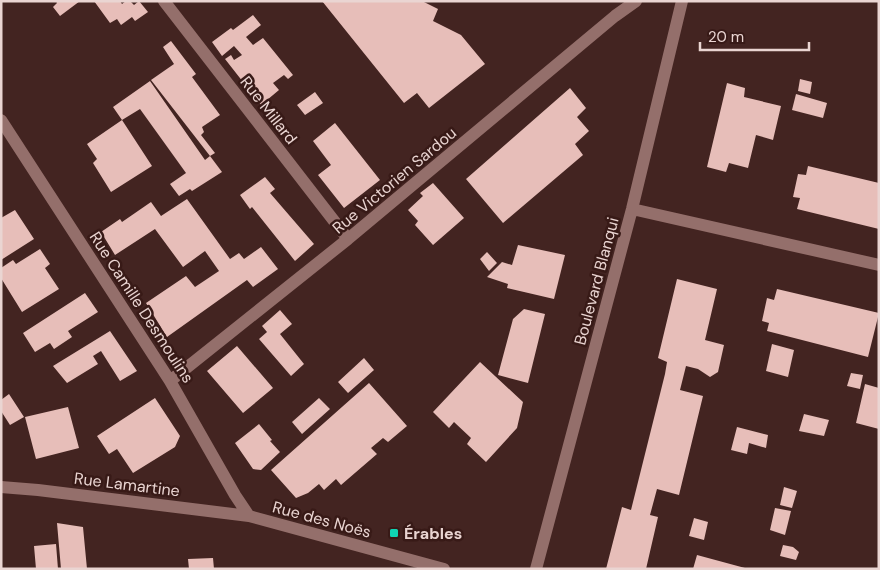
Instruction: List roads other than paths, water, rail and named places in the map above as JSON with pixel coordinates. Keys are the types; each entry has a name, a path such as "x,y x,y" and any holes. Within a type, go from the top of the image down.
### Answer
{"street":[{"name":"Rue Millard","path":"164,1 348,239"},
{"name":"Rue Victorien Sardou","path":"170,380 348,239 615,16 636,1"},
{"name":"Boulevard Blanqui","path":"536,569 632,209 682,1"},
{"name":"Rue Camille Desmoulins","path":"1,120 170,380 235,495 249,516"},
{"path":"632,209 879,265"},
{"name":"Rue Lamartine","path":"1,487 249,516"},
{"name":"Rue des Noës","path":"249,516 444,569"}],"place":[{"name":"Érables","path":"394,533"}]}
